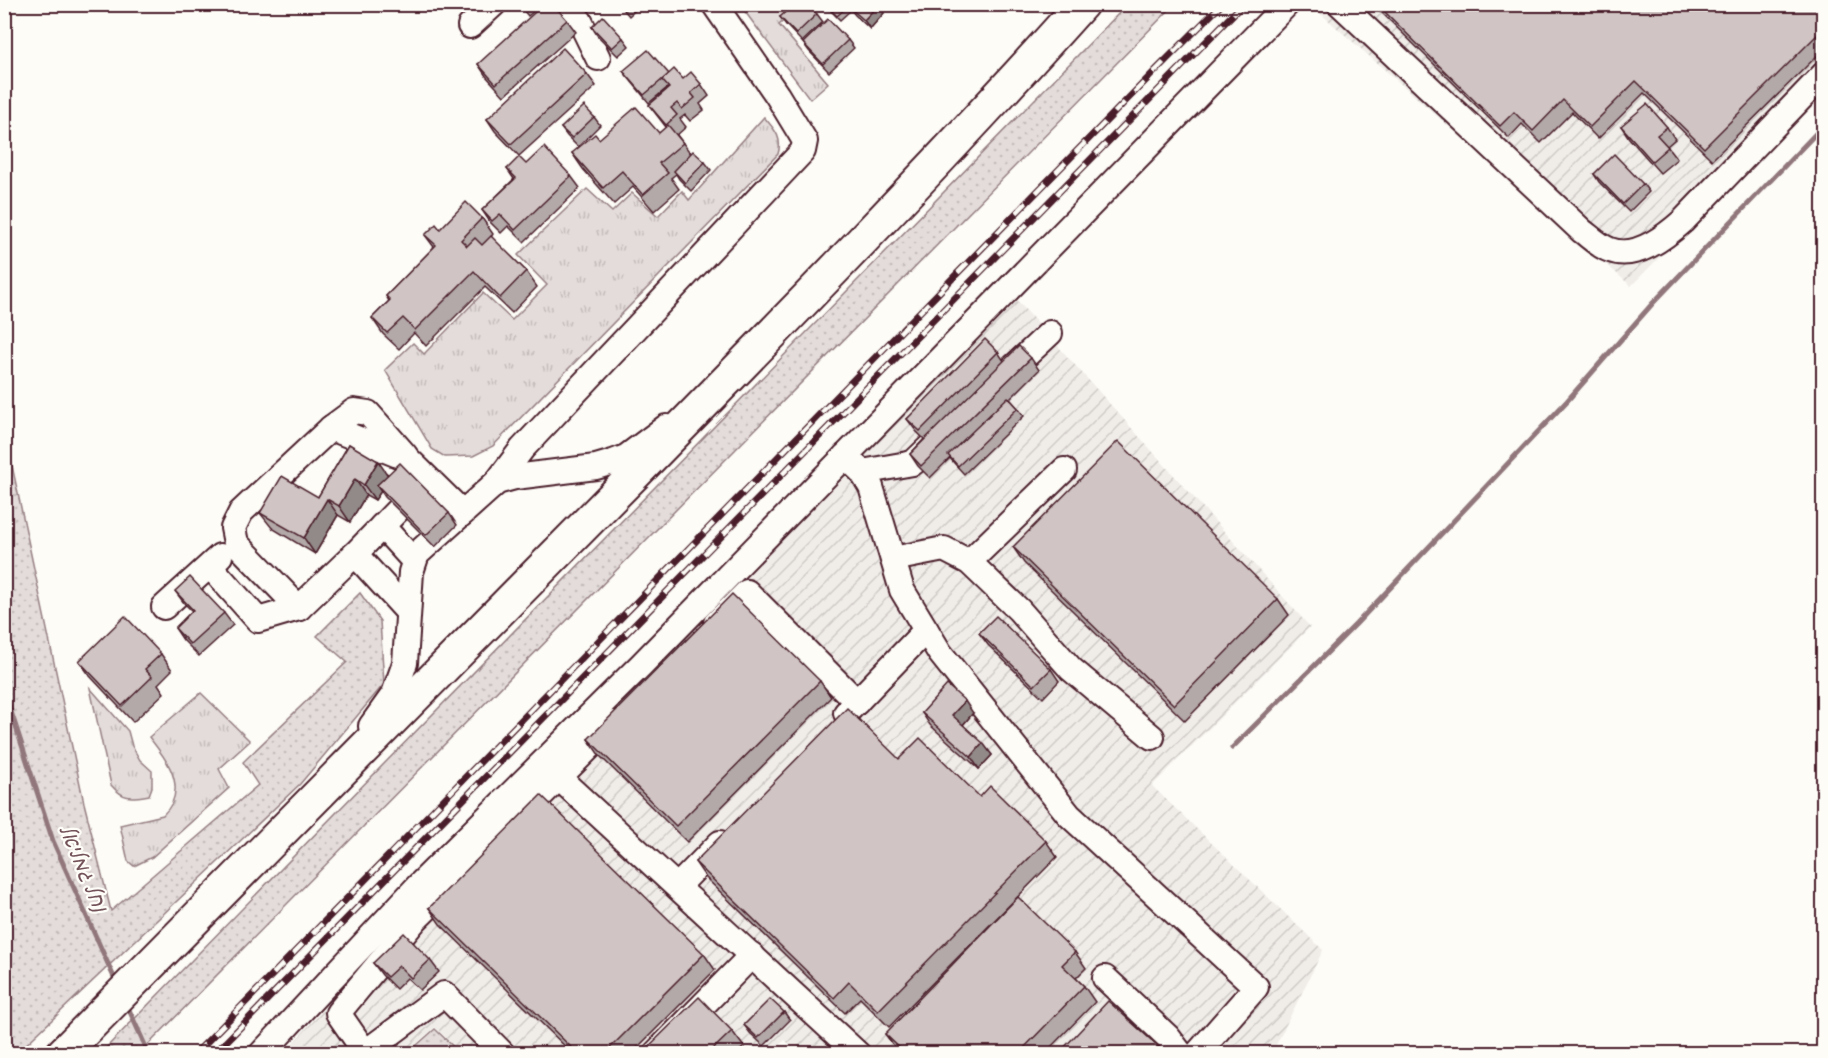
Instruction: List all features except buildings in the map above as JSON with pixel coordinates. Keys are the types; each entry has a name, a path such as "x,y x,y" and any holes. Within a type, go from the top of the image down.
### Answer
{"main road":[{"path":"65,1050 725,382 991,106 1082,4"}],"street":[{"path":"470,26 494,4"},
{"path":"566,4 580,21 598,58"},
{"path":"317,797 394,694 405,663 411,572 417,554 497,482 522,449 803,151 805,141 792,119 714,4"},
{"path":"261,1053 418,886 641,665 1287,4"},
{"path":"1340,4 1582,231 1608,250 1620,253 1634,251 1648,245 1667,235 1683,221 1824,74"},
{"path":"990,390 1050,333"},
{"path":"497,482 515,477 596,467 626,457 725,382"},
{"path":"862,472 913,463 956,422"},
{"path":"299,608 236,543 233,528 241,512 331,428 408,459 463,513"},
{"path":"845,456 862,472 872,487 902,590 940,653 1069,816 1256,987 1197,1053"},
{"path":"969,562 1064,470"},
{"path":"210,566 258,620 299,608 428,478"},
{"path":"382,526 414,561"},
{"path":"164,607 236,543"},
{"path":"893,559 944,549 969,562 1018,610 1071,669 1152,737"},
{"path":"355,554 408,612"},
{"path":"704,634 747,592 857,702"},
{"path":"832,727 926,630"},
{"path":"502,1053 444,994 364,1052 338,1013 415,920 627,710"},
{"path":"559,777 858,1053"},
{"path":"678,886 735,827"},
{"path":"655,1053 752,955"},
{"path":"1110,994 1168,1037 1181,1053"}],"shaded area":[{"path":"1311,5 1823,5 1823,92 1631,286"},
{"path":"1013,296 1310,627 1152,786 1323,950 1272,1053 799,1054 785,1040 770,1054 463,1054 435,1027 405,1053 283,1054 395,932"}],"green space":[{"path":"740,5 801,5 779,25 828,83 810,99"},
{"path":"1127,5 1174,5 140,1053 101,1053"},
{"path":"764,117 778,138 778,154 493,446 473,456 445,457 432,449 385,370 413,343 424,354 483,293 512,320 547,285 518,255 587,189 612,212 632,193 658,216 682,191 689,200"},
{"path":"4,428 84,803 111,911 258,785 243,762 347,662 317,636 360,593 380,621 384,684 300,784 16,1054 4,1053 4,822 7,820 4,810"},
{"path":"90,688 128,731 132,746 140,760 152,771 152,787 149,795 124,796 111,785"},
{"path":"201,693 250,741 219,769 229,788 152,857 134,866 128,861 120,825 163,815 171,805 175,794 170,768 149,737"},
{"path":"435,1029 460,1053 408,1053"}],"waterway":[{"path":"1232,748 1356,624 1567,401 1653,303 1824,125"},
{"name":"נחל גמליאל","path":"4,690 53,841 117,984"},
{"name":"נחל גמליאל","path":"126,1003 149,1054"}],"railway":[{"path":"195,1054 1222,4"},
{"path":"214,1054 1243,4"}]}
